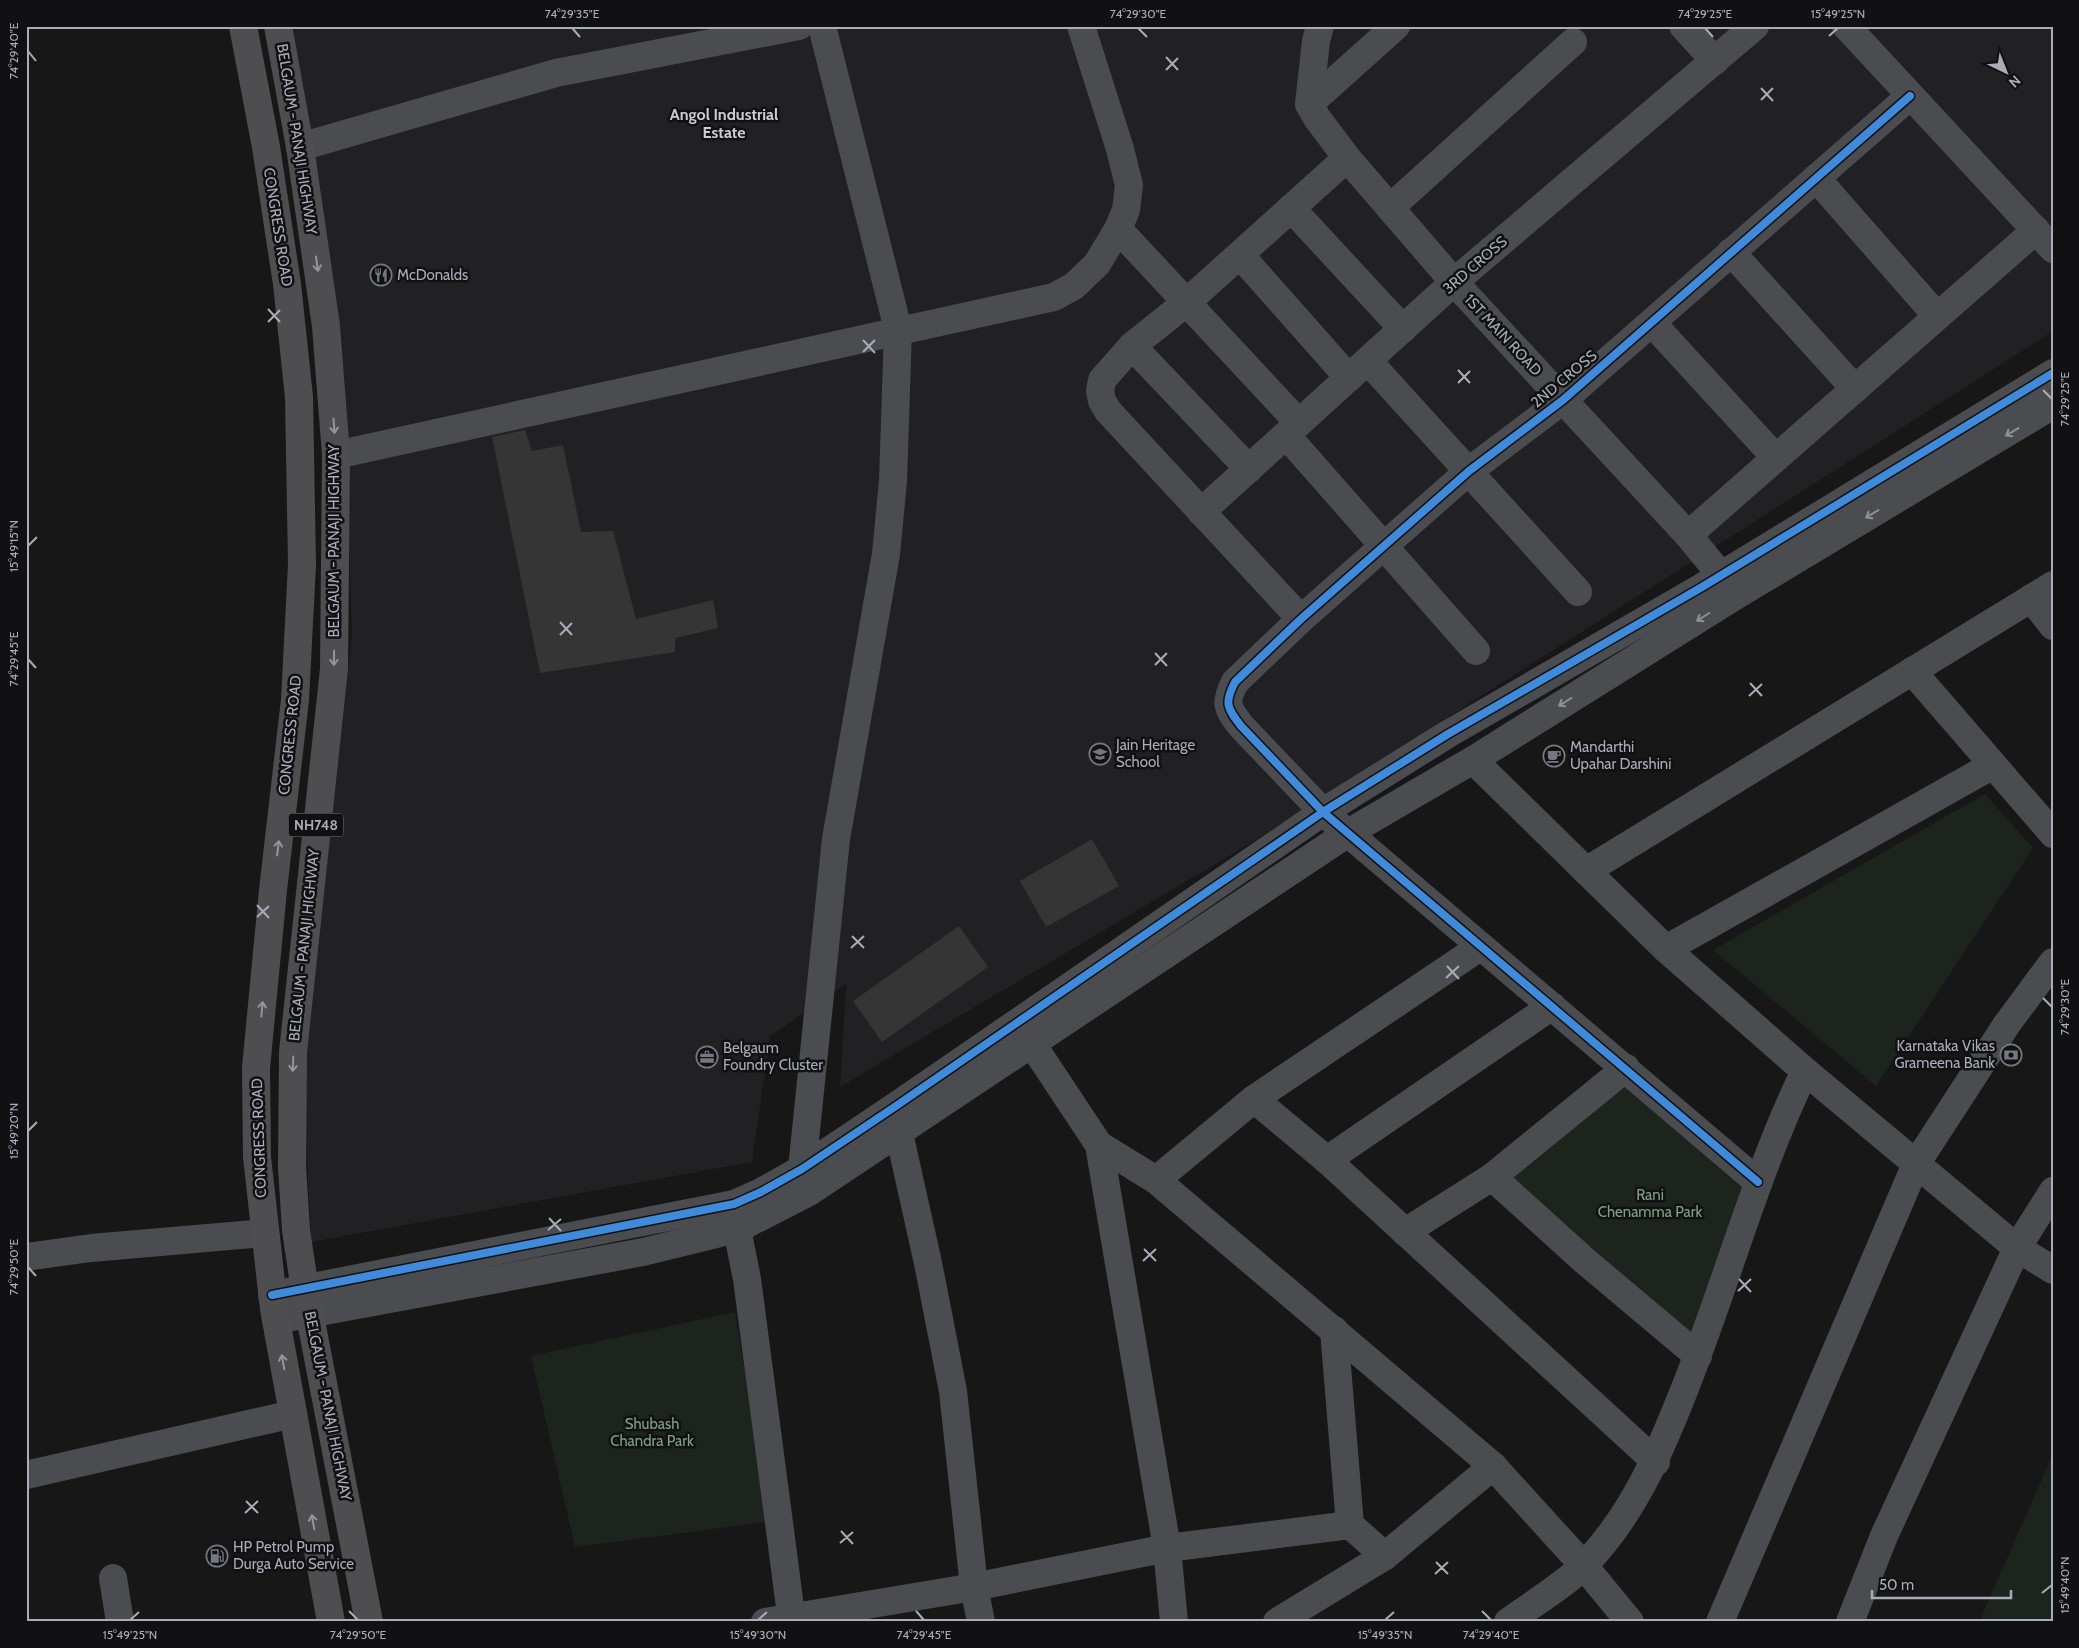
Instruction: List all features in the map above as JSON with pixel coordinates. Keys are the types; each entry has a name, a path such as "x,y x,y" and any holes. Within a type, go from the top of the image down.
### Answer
{"highway":[{"name":"CONGRESS ROAD","path":"242,26 266,147 287,284 299,397 302,564 295,700 273,890 256,1068 257,1158 274,1308 331,1622"},
{"name":"BELGAUM - PANAJI HIGHWAY","path":"278,26 300,147 326,326 336,455 334,669 309,890 293,1061 292,1167 296,1230 308,1303 369,1622"}],"street":[{"path":"300,147 556,73 799,26"},
{"path":"805,1180 836,839 886,554 892,481 898,329 822,26"},
{"path":"336,455 898,329 1054,296 1074,286 1097,264 1118,229 1126,210 1128,185 1120,149 1081,26"},
{"path":"1310,104 1316,41 1320,26"},
{"path":"1310,104 1396,26"},
{"path":"1683,26 1715,61"},
{"name":"3RD CROSS","path":"1201,512 1454,282 1755,26"},
{"path":"1688,535 1938,316 2044,239 1846,26"},
{"path":"1390,208 1573,42"},
{"name":"2ND CROSS","path":"1323,812 1230,711 1228,695 1235,682 1301,619 1469,471 1563,400 1910,96"},
{"name":"1ST MAIN ROAD","path":"1310,104 1317,118 1348,158 1454,282 1688,535 1729,586"},
{"path":"1301,619 1108,411 1102,401 1100,390 1102,380 1132,346 1187,302 1348,158"},
{"path":"1816,178 1938,316"},
{"path":"1291,208 1403,329"},
{"path":"1118,229 1187,302 1292,429 1385,546 1476,651"},
{"path":"1731,252 1855,389"},
{"path":"1240,255 1358,370 1469,471 1578,592"},
{"path":"1652,323 1776,458"},
{"path":"1132,346 1249,469"},
{"path":"308,1303 734,1204 762,1192 805,1180 899,1133 1348,833 1473,760 1729,586 2053,373"},
{"path":"274,1308 643,1252 737,1229 805,1180 896,1106 1323,812 1448,734 2049,416"},
{"path":"1586,872 2042,591 2053,626"},
{"path":"1912,671 2053,834"},
{"path":"1473,760 1666,949 1805,1071 2017,1248 2053,1270"},
{"path":"1666,949 1993,766"},
{"path":"1323,812 1758,1182"},
{"path":"1156,1180 1254,1098 1480,947"},
{"path":"1720,1622 1916,1164 2007,1024 2053,962"},
{"path":"1327,1160 1552,1006"},
{"path":"1032,1044 1099,1145 1167,1548 1174,1622"},
{"path":"1405,1232 1492,1177 1626,1068"},
{"path":"1508,1622 1584,1566 1612,1532 1656,1462 1698,1356 1780,1123 1805,1071"},
{"path":"1254,1098 1327,1160 1656,1462"},
{"path":"899,1133 928,1263 953,1391 974,1587 981,1622"},
{"path":"1099,1145 1156,1180 1493,1466 1584,1566 1630,1622"},
{"path":"1492,1177 1585,1261 1698,1356"},
{"path":"1850,1622 1884,1536 2017,1248 2053,1191"},
{"path":"737,1229 747,1279 792,1619"},
{"path":"26,1257 91,1248 265,1233"},
{"path":"1334,1330 1350,1525 1385,1556"},
{"path":"26,1475 293,1414"},
{"path":"1277,1622 1385,1556 1493,1466"},
{"path":"765,1622 792,1619 974,1587 1167,1548 1350,1525"},
{"path":"113,1578 120,1622"}],"shaded area":[{"path":"289,26 2053,26 2053,331 1256,840 840,1087 846,984 770,1036 752,1162 311,1242 303,1079 352,636 345,414 320,185"}],"green space":[{"path":"1985,794 2033,848 1876,1086 1713,950"},
{"name":"Rani Chenamma Park","path":"1625,1074 1751,1183 1695,1347 1500,1177"},
{"name":"Shubash Chandra Park","path":"735,1312 753,1420 766,1522 575,1547 531,1356"},
{"path":"2053,1454 2053,1622 1979,1622"}],"building":[{"path":"525,430 532,451 563,445 581,532 613,531 636,619 713,600 718,628 675,638 675,652 540,673 492,437"},
{"path":"1092,839 1119,886 1046,927 1020,881"},
{"path":"959,926 988,967 882,1042 853,1001"}],"cycle path":[{"path":"1758,1182 1323,812 1241,726 1230,710 1228,700 1235,682 1301,619 1469,471 1563,400 1910,96"},
{"path":"272,1295 734,1204 761,1192 802,1169 896,1106 1323,812 1448,734 1702,587 2053,373"}],"place":[{"name":"McDonalds","path":"381,275"},
{"name":"Jain Heritage School","path":"1100,754"},
{"name":"Mandarthi Upahar Darshini","path":"1554,756"},
{"name":"Karnataka Vikas Grameena Bank","path":"2011,1055"},
{"name":"Belgaum Foundry Cluster","path":"707,1057"},
{"name":"HP Petrol Pump Durga Auto Service","path":"217,1556"}],"district":[{"name":"Angol Industrial Estate","path":"724,123"}]}
